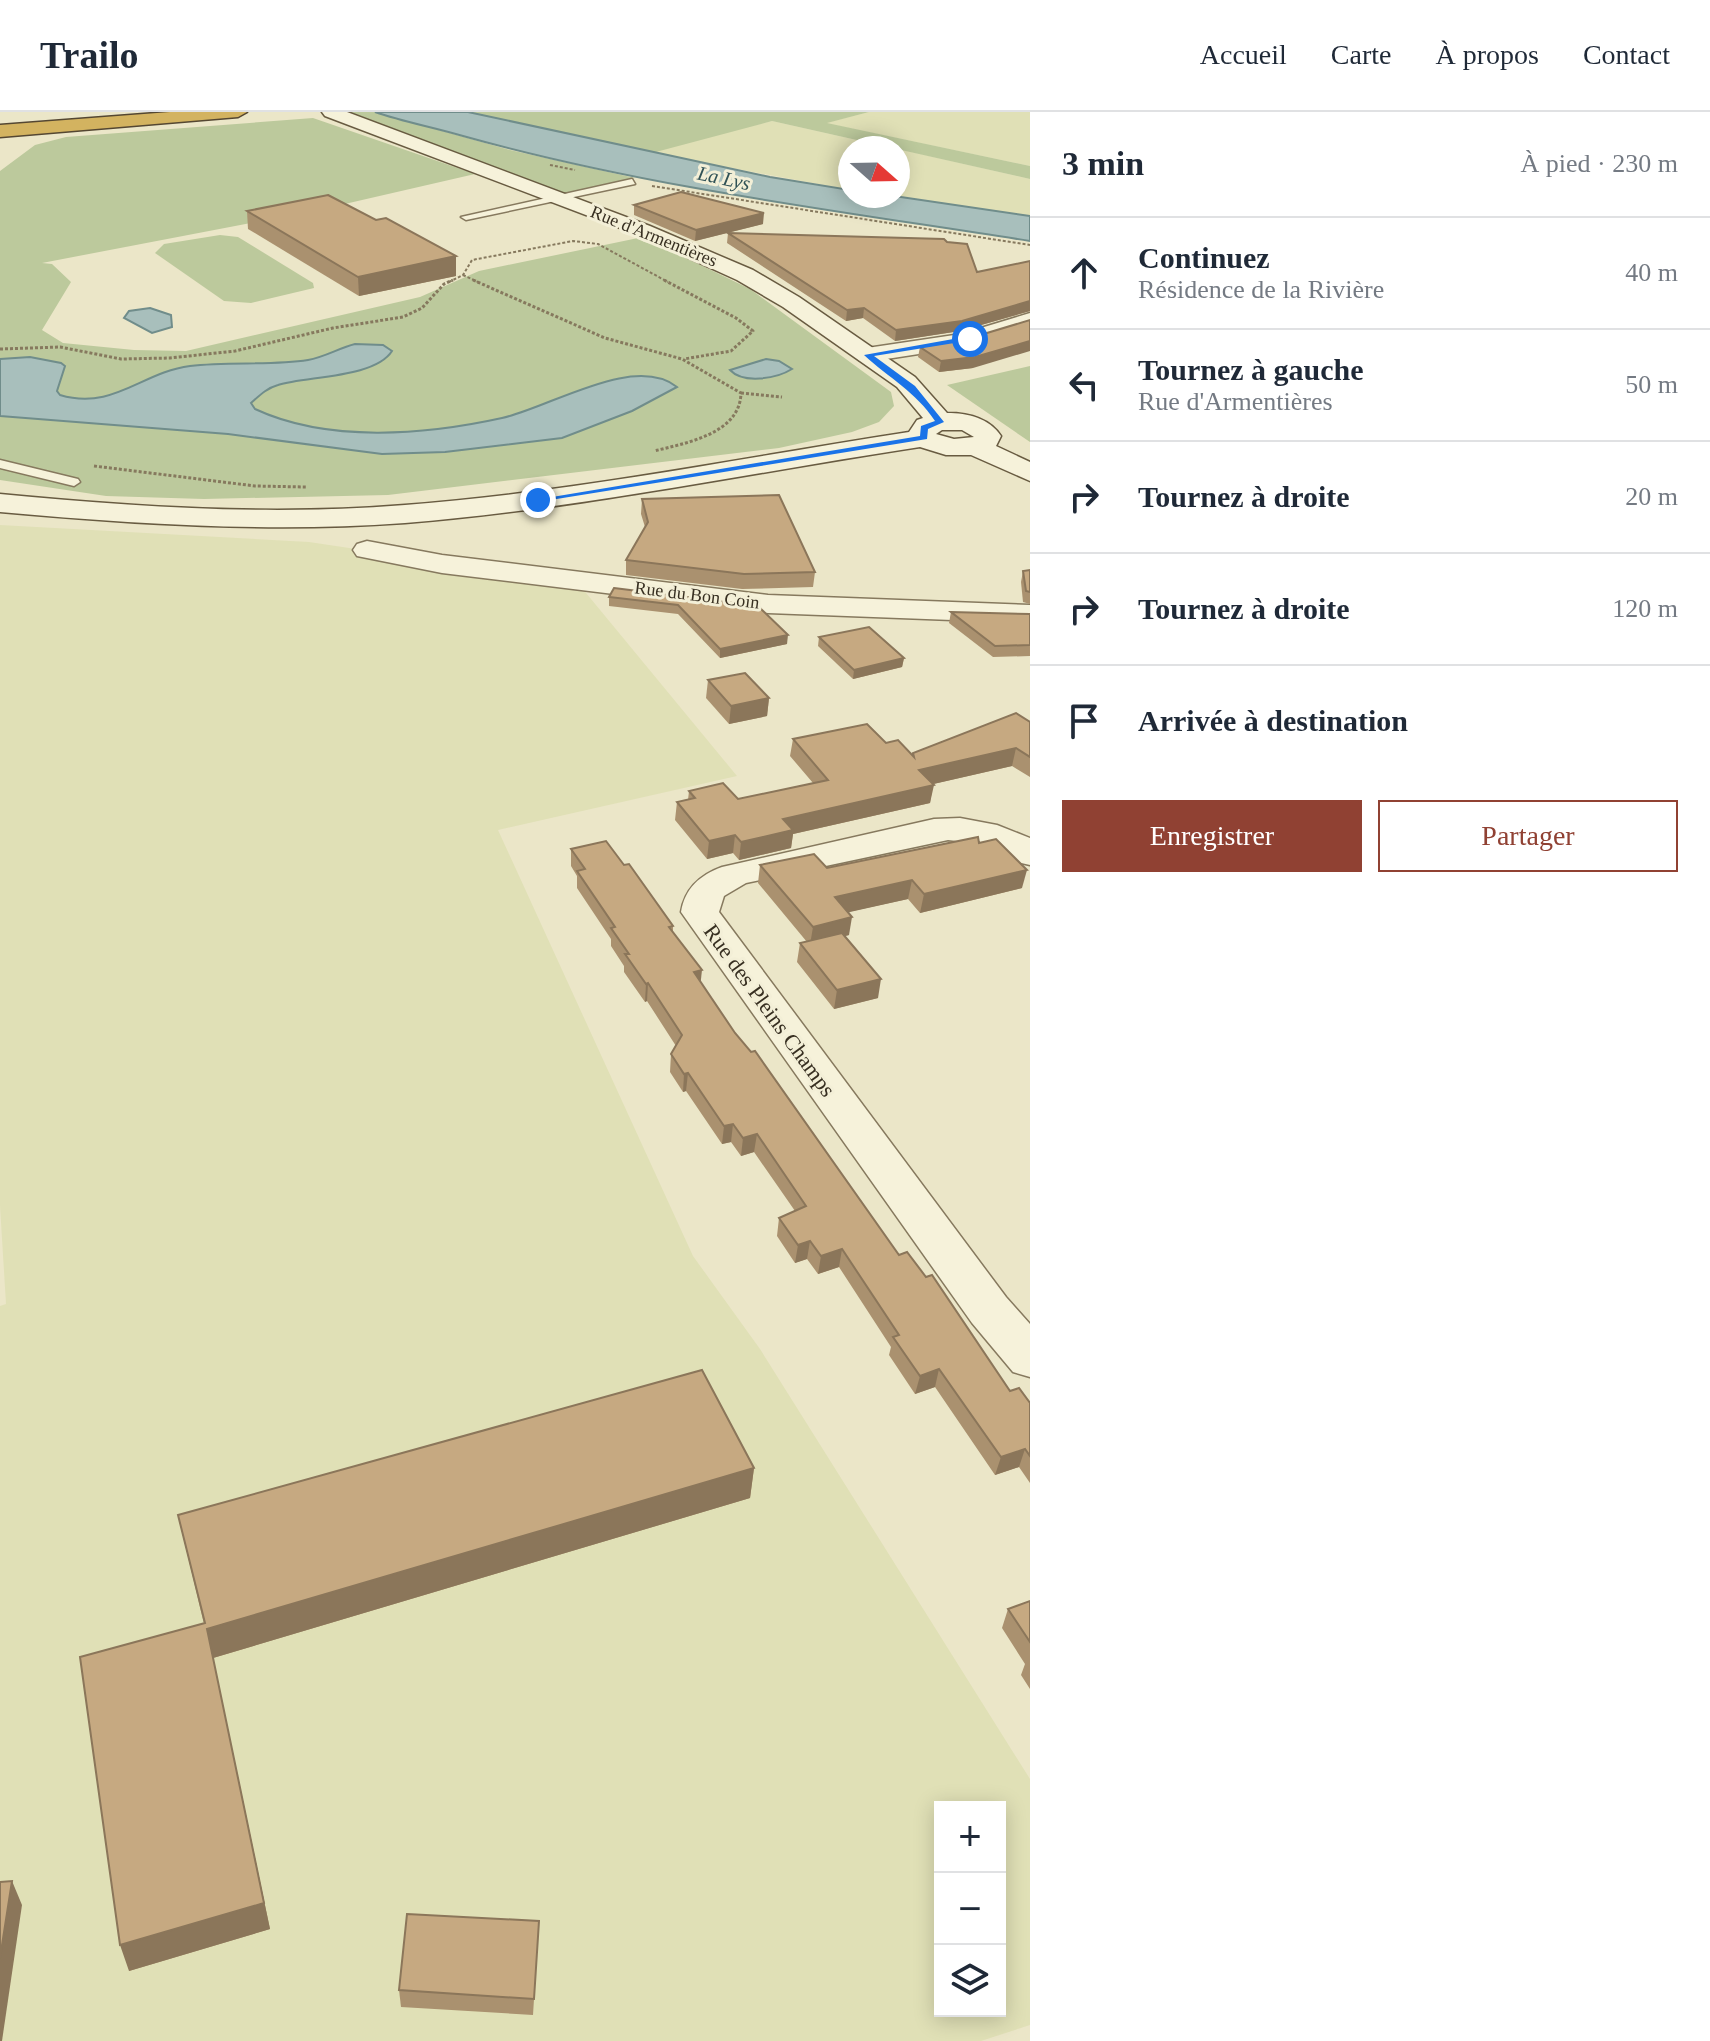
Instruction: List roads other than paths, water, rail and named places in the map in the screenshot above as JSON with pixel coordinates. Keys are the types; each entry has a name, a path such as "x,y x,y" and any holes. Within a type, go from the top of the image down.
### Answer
{"highway":[{"path":"0,131 238,112"}],"main road":[{"name":"Rue d'Armentières","path":"331,112 685,246 745,275 783,297 912,388 932,430"},
{"path":"0,503 166,517 295,518 404,514 548,498 932,430 946,447 975,446 1030,473"}],"street":[{"path":"867,355 964,340 1025,325"},
{"name":"Rue du Bon Coin","path":"367,550 428,562 768,604 1030,614"},
{"name":"Rue des Pleins Champs","path":"1030,854 988,832 963,828 934,830 735,875 712,885 705,893 700,912 989,1310 1030,1358"}],"lane":[{"path":"466,217 632,182"},
{"path":"0,464 74,482"}],"water":[{"name":"La Lys","path":"375,112 468,112 770,177 838,188 838,208 910,208 910,198 1030,216 1030,241 674,184 533,154"},
{"path":"150,308 171,315 172,327 152,333 124,318 129,311"},
{"path":"355,344 383,345 392,351 383,360 356,371 274,386 251,403 255,409 283,420 314,427 377,433 409,432 502,418 615,379 638,376 659,378 677,387 632,411 562,438 445,452 382,454 228,434 0,416 0,359 30,357 61,363 65,366 57,391 60,395 79,399 112,394 157,375 190,366 308,360"},
{"path":"766,359 779,361 792,369 760,378 743,377 730,370"}]}
